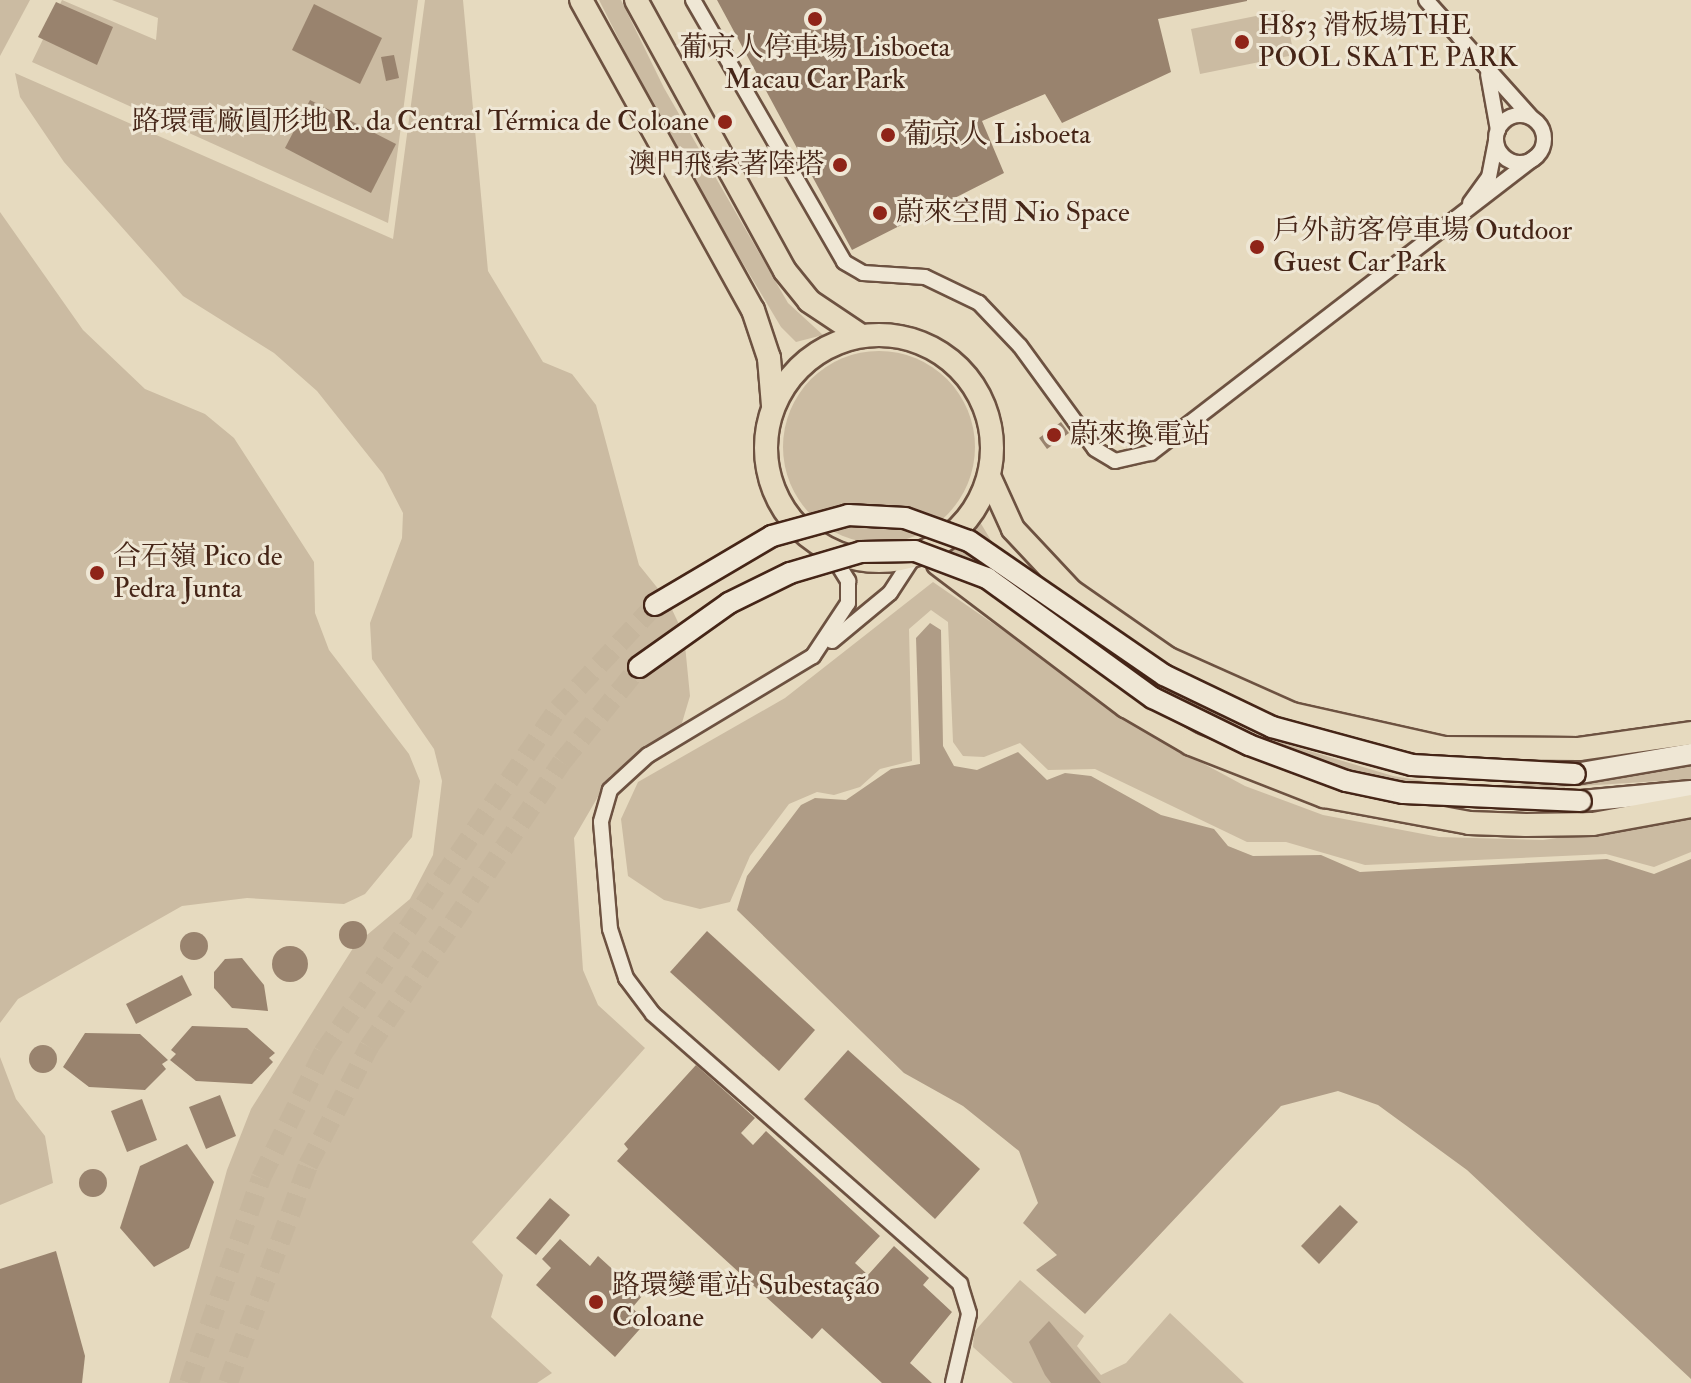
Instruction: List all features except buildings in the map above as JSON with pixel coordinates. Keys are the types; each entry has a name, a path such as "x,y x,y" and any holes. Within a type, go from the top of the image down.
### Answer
{"main road":[{"path":"581,0 758,321 773,407 766,444 770,478 781,505 829,551 868,560 914,556 961,527 989,476"},
{"path":"636,0 785,271 809,301 860,335"},
{"path":"773,407 808,359 860,335 895,335 928,345 957,365 978,393 990,426 989,476 1013,529 1071,591 1169,659 1292,714 1444,748 1579,749 1691,733"},
{"path":"655,605 772,536 848,515 905,518 969,541 1164,675 1272,727 1412,765 1575,774 1691,754"},
{"path":"639,667 729,603 790,573 861,552 915,551 987,578 1153,698 1263,750 1403,793 1581,801 1691,791"},
{"path":"914,556 965,581 1126,706 1191,744 1311,792 1469,823 1593,824 1691,806"}],"street":[{"path":"693,0 844,262 863,273 925,277 979,303 1020,346 1095,449 1115,461 1151,453 1536,157 1544,135 1426,0"},
{"path":"1459,215 1489,177 1497,135 1497,97 1477,57"},
{"path":"1497,135 1512,116 1531,117"},
{"path":"1497,135 1502,155 1515,162 1536,157"},
{"path":"813,656 848,603 848,581 829,551"},
{"path":"914,556 890,593 813,656 648,755 610,790 601,822 610,929 626,978 653,1014 960,1284 969,1314 953,1383"}],"shaded area":[{"path":"0,0 30,0 0,56"},
{"path":"62,0 156,40 158,18 112,0 418,0 388,223 32,62"},
{"path":"425,0 463,0 488,271 543,362 572,374 596,405 639,565 668,601 684,635 690,696 679,733 610,776 574,838 583,970 598,1005 645,1048 472,1242 503,1275 491,1317 552,1373 537,1383 169,1383 227,1170 251,1109 355,945 410,899 433,855 442,781 434,749 372,659 370,623 402,538 403,513 383,474 317,391 274,353 183,296 64,162 20,97 15,73 393,239"},
{"path":"599,0 621,0 664,88 788,303 823,335 796,342 781,327 674,148"},
{"name":"H853 滑板場THE POOL SKATE PARK","path":"1285,10 1294,55 1200,74 1191,29"},
{"path":"0,212 83,330 145,389 205,414 234,438 314,562 315,613 329,650 409,754 420,781 412,837 365,894 344,904 247,898 182,906 18,999 0,1023"},
{"path":"879,351 916,359 947,379 967,410 975,447 967,484 947,515 916,535 879,543 842,535 811,515 791,484 783,447 791,410 811,379 842,359"},
{"path":"980,522 1010,572 1104,653 1256,735 1393,776 1455,786 1582,783 1691,764 1691,779 1565,787 1561,808 1434,802 1154,707 1060,644 947,553"},
{"path":"933,582 1167,744 1245,786 1323,815 1439,837 1543,840 1691,819 1691,852 1654,867 1606,854 1365,865 1286,842 1247,842 1095,769 1048,770 1020,743 984,757 963,756 953,742 948,622 931,610 909,629 912,761 880,769 860,787 834,795 817,792 789,804 750,856 730,902 700,909 664,900 628,876 621,819 638,782 785,698"},
{"path":"930,623 941,630 943,746 954,766 977,770 1018,752 1047,780 1065,773 1091,776 1161,815 1214,829 1228,846 1253,856 1321,855 1360,872 1607,859 1654,874 1691,859 1691,1379 1467,1170 1378,1105 1338,1091 1281,1106 1085,1314 1036,1270 1057,1255 1023,1223 1038,1203 1019,1151 963,1106 904,1073 737,910 747,876 801,805 815,798 846,800 891,769 920,764 916,638"},
{"path":"0,1057 16,1099 45,1136 53,1183 0,1205"},
{"path":"1020,1280 1084,1336 1077,1346 1101,1375 1126,1363 1170,1313 1244,1383 1013,1383 973,1347 974,1332"},
{"path":"1049,1321 1101,1383 1051,1383 1029,1342"}],"tunnel":[{"path":"189,1383 261,1178 323,1053 558,709 655,605"},
{"path":"228,1383 308,1165 369,1047 562,762 639,667"}],"place":[{"name":"葡京人停車場 Lisboeta Macau Car Park","path":"815,19"},
{"name":"H853 滑板場THE POOL SKATE PARK","path":"1242,42"},
{"name":"路環電廠圓形地 R. da Central Térmica de Coloane","path":"725,122"},
{"name":"葡京人 Lisboeta","path":"888,135"},
{"name":"澳門飛索著陸塔","path":"840,165"},
{"name":"蔚來空間 Nio Space","path":"880,213"},
{"name":"戶外訪客停車場 Outdoor Guest Car Park","path":"1257,247"},
{"name":"蔚來換電站","path":"1054,435"},
{"name":"合石嶺 Pico de Pedra Junta","path":"97,573"},
{"name":"路環變電站 Subestação Coloane","path":"596,1302"}]}
